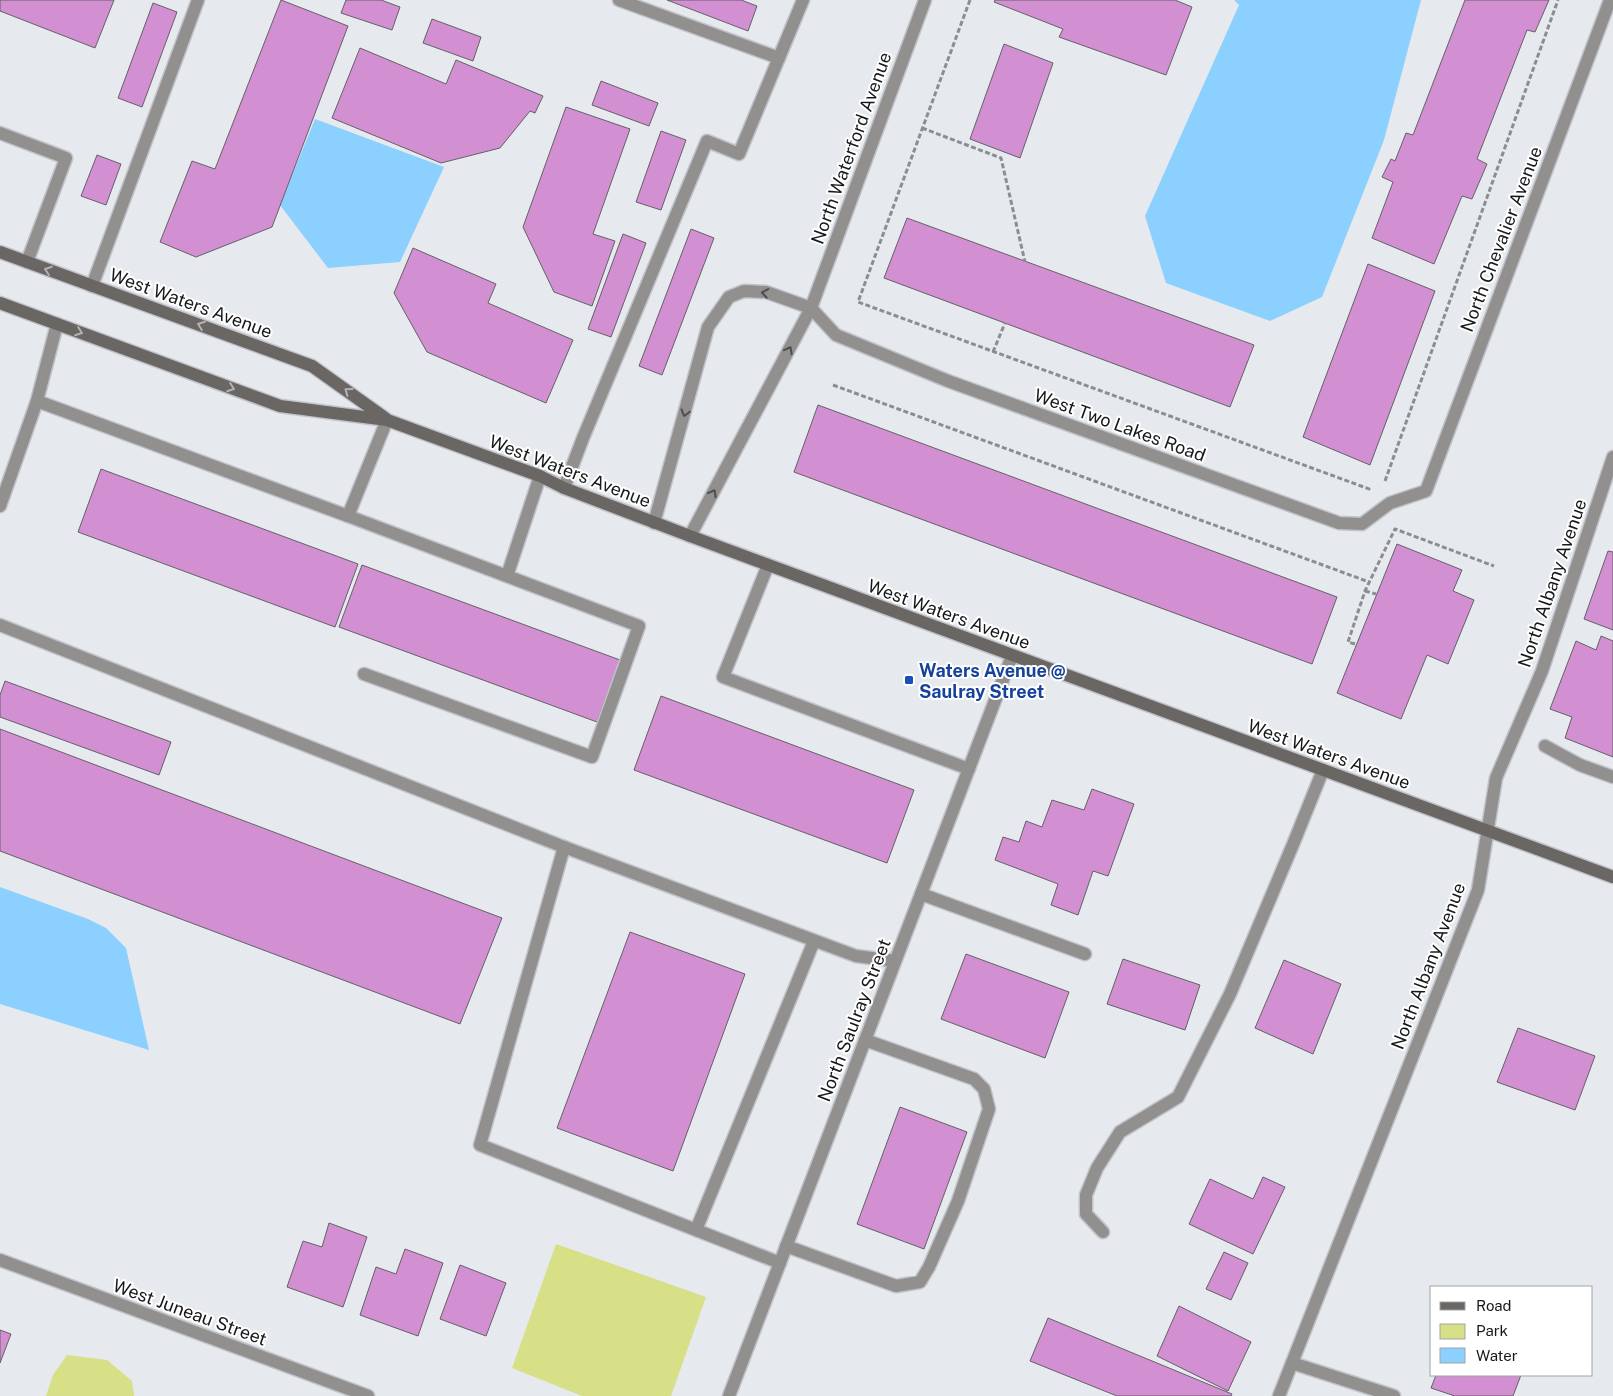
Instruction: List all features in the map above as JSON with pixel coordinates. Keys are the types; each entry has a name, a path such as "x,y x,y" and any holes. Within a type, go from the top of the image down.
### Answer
{"main road":[{"name":"West Waters Avenue","path":"0,252 312,366 387,420"},
{"name":"West Waters Avenue","path":"0,303 280,406 387,420 540,476 564,488 654,523 1613,877"}],"street":[{"path":"92,286 198,0"},
{"path":"619,0 779,58"},
{"path":"564,488 707,141 739,154 803,0"},
{"name":"North Waterford Avenue","path":"690,536 811,308 925,0"},
{"name":"North Chevalier Avenue","path":"1426,491 1610,0"},
{"path":"0,133 66,158 27,262"},
{"path":"654,523 708,328 729,297 744,291 766,292 811,308"},
{"name":"West Two Lakes Road","path":"811,308 836,335 939,378 1339,524 1362,524 1390,503 1426,491"},
{"path":"0,506 37,401 57,324"},
{"path":"37,401 639,626 592,757 364,674"},
{"path":"348,516 387,420"},
{"name":"North Albany Avenue","path":"1279,1396 1478,890 1496,778 1542,671 1613,457"},
{"path":"507,576 540,476"},
{"path":"768,565 723,677 969,769"},
{"path":"0,625 564,847 814,941 856,956 895,961"},
{"name":"North Saulray Street","path":"729,1396 1012,656"},
{"path":"1545,746 1580,765 1613,777"},
{"path":"1103,1232 1086,1214 1086,1195 1097,1168 1120,1132 1178,1097 1230,994 1322,770"},
{"path":"564,847 480,1144 780,1262"},
{"path":"921,894 1085,954"},
{"path":"696,1230 814,941"},
{"path":"786,1246 896,1286 920,1282 929,1268 958,1201 989,1109 984,1089 974,1079 865,1040"},
{"name":"West Juneau Street","path":"0,1260 368,1396"},
{"path":"1292,1363 1394,1396"}],"path":[{"path":"970,0 858,302 1374,491"},
{"path":"1380,486 1386,481 1558,0"},
{"path":"922,128 1001,158 1025,262"},
{"path":"993,352 1005,323"},
{"path":"833,385 1369,582"},
{"path":"1355,644 1348,642 1365,591 1396,529 1494,566"},
{"path":"1365,591 1376,594"}],"green space":[{"path":"556,1244 706,1297 671,1396 582,1396 512,1368"},
{"path":"67,1355 107,1360 132,1381 134,1396 46,1396 53,1375"}],"water":[{"path":"1234,0 1421,0 1384,140 1322,297 1270,321 1166,283 1145,216 1239,5"},
{"path":"315,119 444,167 400,262 328,268 280,205"},
{"path":"0,887 88,919 106,928 126,948 149,1050 0,1004"}],"building":[{"path":"0,0 114,0 95,48 0,11"},
{"path":"281,0 348,26 272,227 196,257 160,242 192,161 215,169"},
{"path":"346,0 381,0 400,7 392,30 341,13"},
{"path":"667,0 741,0 757,6 748,31"},
{"path":"995,0 1175,0 1192,7 1166,75 1059,37 1063,29 994,2"},
{"path":"1465,0 1549,0 1535,32 1527,30 1477,159 1487,164 1472,199 1462,196 1434,264 1372,238 1393,182 1382,177 1391,159 1395,161 1406,133 1413,135"},
{"path":"153,3 177,12 142,107 118,98"},
{"path":"432,19 481,37 473,61 423,43"},
{"path":"1004,44 1053,63 1020,158 970,139"},
{"path":"360,48 446,84 456,60 543,96 535,113 530,111 500,148 441,163 332,118"},
{"path":"601,81 658,103 649,126 592,105"},
{"path":"566,107 630,129 593,234 615,241 592,306 554,292 523,227"},
{"path":"661,131 686,140 661,210 636,202"},
{"path":"97,155 121,164 106,205 81,196"},
{"path":"907,218 1254,345 1230,407 884,278"},
{"path":"691,229 714,238 662,375 639,366"},
{"path":"623,234 646,243 611,337 588,329"},
{"path":"413,248 496,284 488,303 573,340 546,403 427,352 394,293"},
{"path":"1368,264 1435,291 1370,465 1303,437"},
{"path":"818,405 1337,597 1312,664 794,472"},
{"path":"101,469 358,564 335,627 78,532"},
{"path":"1397,544 1462,570 1453,591 1474,600 1448,664 1427,655 1401,719 1337,693"},
{"path":"1608,551 1613,552 1613,630 1584,619"},
{"path":"362,565 620,660 597,722 339,627"},
{"path":"1601,636 1613,641 1613,757 1565,738 1572,717 1550,709 1576,641 1596,650"},
{"path":"5,681 171,742 159,775 0,717 0,695"},
{"path":"661,696 914,790 887,863 634,770"},
{"path":"0,729 502,918 460,1024 0,851"},
{"path":"1092,789 1134,804 1108,876 1093,871 1078,915 1051,905 1058,884 995,860 1003,837 1019,842 1026,821 1042,827 1052,800 1084,810"},
{"path":"630,932 745,974 673,1171 557,1128"},
{"path":"966,954 1069,992 1045,1058 941,1019"},
{"path":"1123,959 1200,985 1185,1030 1107,1004"},
{"path":"1284,960 1341,984 1313,1054 1255,1028"},
{"path":"1518,1028 1595,1056 1575,1110 1497,1082"},
{"path":"900,1107 967,1132 924,1249 857,1224"},
{"path":"1263,1177 1285,1187 1253,1254 1189,1224 1210,1179 1253,1199"},
{"path":"329,1223 367,1237 343,1307 287,1287 303,1241 322,1247"},
{"path":"405,1249 443,1263 418,1336 360,1315 376,1267 396,1274"},
{"path":"1224,1252 1248,1263 1231,1300 1206,1289"},
{"path":"460,1265 506,1283 486,1336 440,1319"},
{"path":"1179,1306 1251,1342 1228,1391 1157,1356"},
{"path":"1048,1318 1232,1394 1231,1396 1117,1396 1030,1361"},
{"path":"0,1330 11,1334 0,1363"},
{"path":"1436,1376 1521,1376 1513,1396 1455,1396 1431,1388"}],"place":[{"name":"Waters Avenue @ Saulray Street","path":"909,680"}]}
